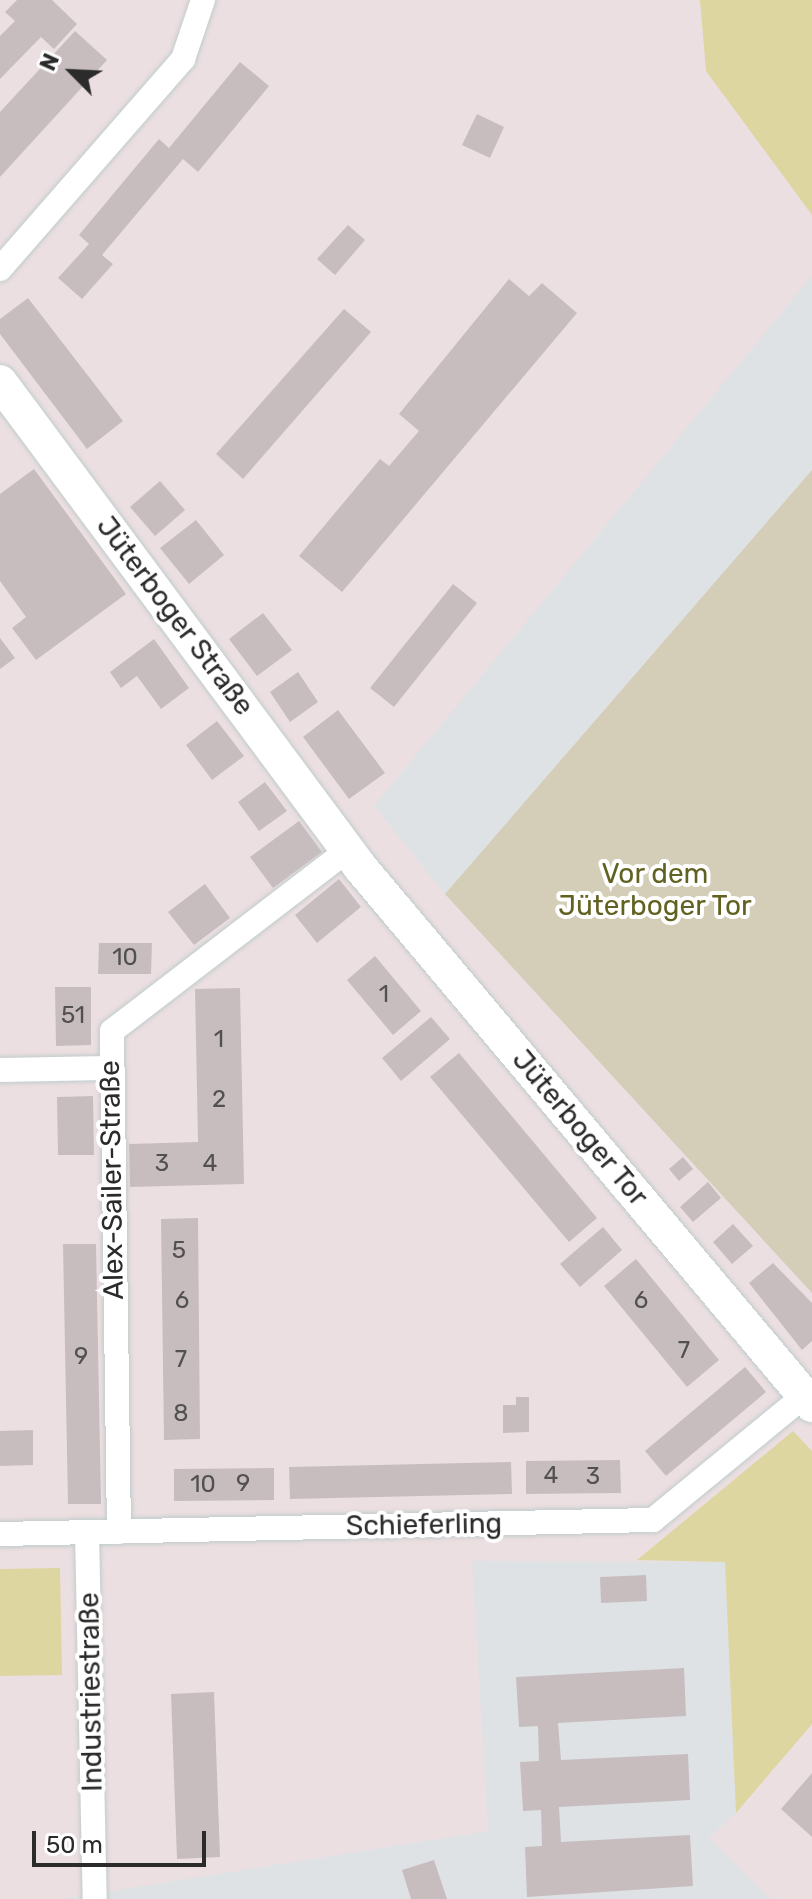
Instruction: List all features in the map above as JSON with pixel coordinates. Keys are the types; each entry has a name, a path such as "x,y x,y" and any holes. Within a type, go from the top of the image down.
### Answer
{"main road":[{"name":"Jüterboger Straße","path":"0,382 348,850"},
{"name":"Jüterboger Tor","path":"348,850 808,1401"}],"street":[{"path":"0,269 183,59 203,0"},
{"name":"Alex-Sailer-Straße","path":"119,1532 109,1042 118,1024 348,850"},
{"path":"0,1070 109,1068"},
{"name":"Schieferling","path":"0,1534 653,1520 808,1401"},
{"name":"Industriestraße","path":"87,1532 95,1899"}],"shaded area":[{"path":"700,0 812,0 812,215 706,71"},
{"path":"812,276 812,470 445,894 374,806"},
{"path":"793,1431 812,1451 812,1724 736,1813 725,1562 637,1560"},
{"path":"472,1561 726,1562 736,1813 709,1838 771,1899 62,1899 488,1831"},
{"path":"60,1568 62,1675 0,1676 0,1569"}],"green space":[{"name":"Vor dem Jüterboger Tor","path":"812,470 812,1293 445,894"}],"building":[{"path":"17,0 52,0 77,24 54,49 41,37 0,79 0,36 15,21 5,12"},
{"path":"75,31 107,60 0,177 0,112"},
{"path":"240,62 269,86 198,172 183,159 102,255 113,264 82,299 58,278 89,244 79,235 159,139 169,148"},
{"path":"477,114 504,127 490,158 462,145"},
{"path":"348,225 365,240 335,275 317,259"},
{"path":"509,279 529,296 542,283 577,313 342,592 299,556 380,459 389,466 419,431 399,414"},
{"path":"28,298 123,421 87,449 0,334 0,319"},
{"path":"344,309 371,332 243,479 216,454"},
{"path":"34,469 126,594 36,660 12,628 26,617 0,581 0,494"},
{"path":"160,481 185,510 155,536 130,507"},
{"path":"196,520 224,555 189,584 160,548"},
{"path":"453,584 477,603 394,707 370,688"},
{"path":"263,613 292,650 257,676 229,639"},
{"path":"0,638 15,658 0,669"},
{"path":"154,639 189,688 161,709 137,676 121,688 110,672"},
{"path":"298,672 318,702 290,722 270,692"},
{"path":"338,710 385,773 349,799 303,737"},
{"path":"217,721 244,756 212,780 186,745"},
{"path":"265,782 287,811 259,831 238,802"},
{"path":"299,821 322,852 273,888 250,857"},
{"path":"339,879 361,907 317,943 295,915"},
{"path":"205,884 230,918 194,945 168,912"},
{"path":"99,943 152,943 151,974 98,974"},
{"path":"375,956 421,1011 393,1035 347,980"},
{"path":"55,987 91,987 91,1045 56,1046"},
{"path":"240,988 244,1184 130,1187 129,1144 198,1142 195,989"},
{"path":"431,1017 450,1039 401,1081 382,1058"},
{"path":"459,1053 597,1218 569,1242 430,1077"},
{"path":"93,1096 94,1155 58,1155 57,1097"},
{"path":"683,1157 693,1169 679,1181 669,1169"},
{"path":"708,1182 721,1198 693,1222 680,1207"},
{"path":"198,1218 200,1439 164,1440 161,1219"},
{"path":"733,1224 753,1246 732,1264 713,1242"},
{"path":"603,1227 622,1250 580,1287 560,1264"},
{"path":"63,1244 96,1244 101,1504 68,1504"},
{"path":"636,1259 719,1360 687,1387 604,1286"},
{"path":"773,1263 812,1303 812,1341 802,1350 749,1283"},
{"path":"745,1367 766,1392 666,1476 645,1451"},
{"path":"516,1397 529,1397 529,1432 503,1433 503,1405 516,1405"},
{"path":"33,1430 33,1465 0,1466 0,1431"},
{"path":"620,1460 621,1493 526,1494 526,1461"},
{"path":"511,1462 512,1494 290,1499 289,1467"},
{"path":"274,1468 274,1500 174,1501 174,1469"},
{"path":"646,1575 647,1601 601,1603 600,1577"},
{"path":"684,1668 686,1716 558,1723 561,1760 688,1754 690,1800 559,1807 561,1842 690,1835 693,1886 527,1897 525,1847 542,1846 541,1810 523,1811 520,1762 539,1761 538,1726 519,1727 516,1677"},
{"path":"214,1692 220,1857 177,1859 171,1694"},
{"path":"812,1773 812,1837 781,1809"},
{"path":"434,1860 447,1899 411,1899 402,1870"}]}
